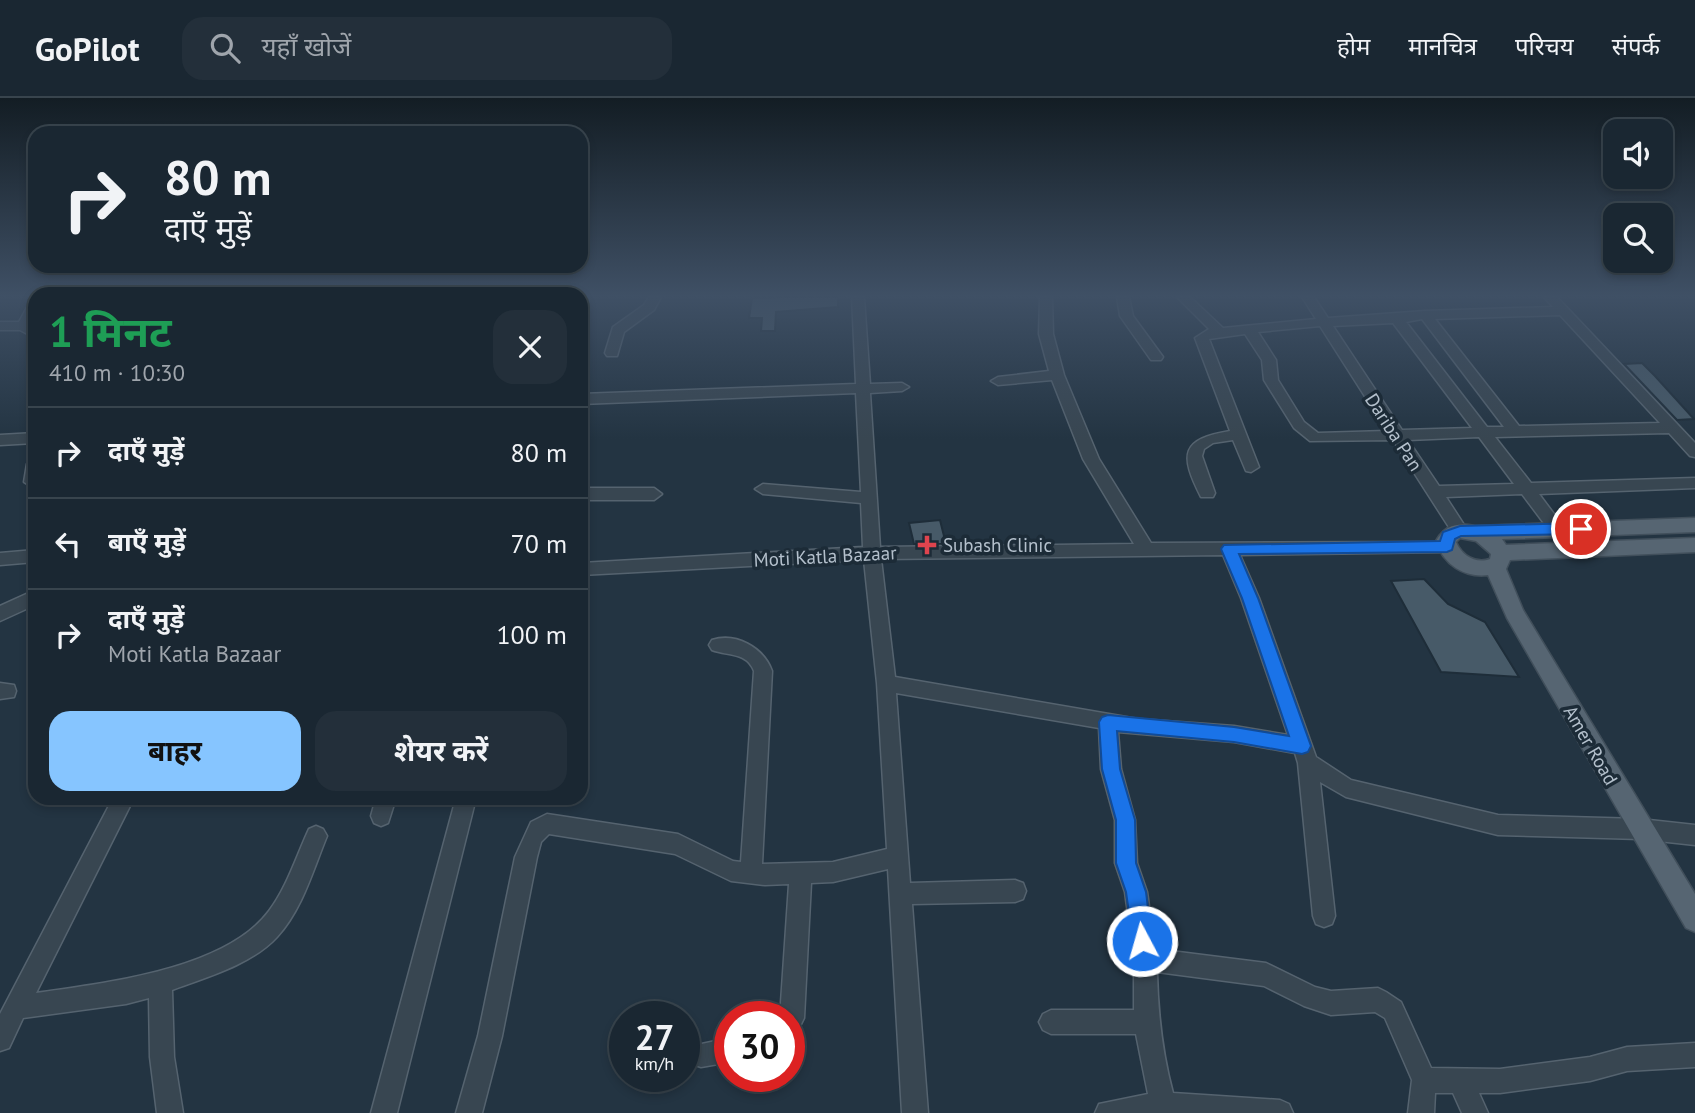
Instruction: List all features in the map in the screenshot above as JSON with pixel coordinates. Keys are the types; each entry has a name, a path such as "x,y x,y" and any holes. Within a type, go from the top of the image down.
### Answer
{"main road":[{"path":"1461,537 1558,530 1691,537"},
{"path":"1461,537 1492,541 1490,562"},
{"path":"1461,537 1455,558 1490,562 1691,537"},
{"name":"Amer Road","path":"1490,562 1514,612 1695,919"}],"street":[{"path":"612,353 614,344"},
{"path":"860,344 868,498 886,683 915,1113"},
{"path":"1049,344 1057,375 1091,459 1145,548"},
{"path":"1147,344 1156,357"},
{"path":"1203,344 1251,467"},
{"path":"1259,344 1270,361 1273,370 1271,380 1307,433 1315,438 1672,428"},
{"name":"Dariba Pan","path":"1337,344 1461,537"},
{"path":"1417,344 1558,530"},
{"path":"1448,344 1515,431"},
{"path":"1594,344 1695,452"},
{"path":"998,381 1057,375"},
{"path":"588,399 902,387"},
{"path":"1207,493 1194,456 1197,446 1209,439 1238,434"},
{"path":"0,440 28,438"},
{"path":"1434,492 1695,483"},
{"path":"763,489 868,498"},
{"path":"588,494 654,494"},
{"name":"Moti Katla Bazaar","path":"588,569 872,553 1229,549 1461,537"},
{"path":"1229,549 1250,598 1305,755 1324,916"},
{"path":"0,559 28,557"},
{"path":"0,614 28,600"},
{"path":"718,645 746,649 756,656 763,671 751,874"},
{"path":"886,683 1108,722 1234,734 1305,755 1346,788 1497,825 1640,829 1695,835"},
{"path":"1108,722 1113,783 1125,820 1126,863 1136,892 1145,959 1146,1022 1151,1058 1163,1103"},
{"path":"0,1039 120,805"},
{"path":"384,1113 464,805"},
{"path":"469,1113 498,999 526,857 538,829 547,824 678,844 731,871 751,874 833,872 896,857"},
{"path":"17,1007 126,992 160,983 233,953 260,937 287,904 316,836"},
{"path":"793,1001 801,873"},
{"path":"900,894 1015,891"},
{"path":"1145,959 1266,975 1312,998 1331,1003 1378,1000 1393,1010 1424,1080 1421,1113"},
{"path":"160,983 162,1057 170,1113"},
{"path":"1051,1022 1146,1022"},
{"path":"701,1055 714,1053"},
{"path":"1424,1080 1500,1081 1590,1069 1627,1059 1695,1055"},
{"path":"1460,1081 1475,1113"},
{"path":"1108,1113 1133,1106 1163,1103 1280,1113"}],"building":[{"path":"1642,363 1694,419 1677,420 1624,364"},
{"path":"940,520 946,544 914,544 909,523"},
{"path":"1424,579 1448,604 1485,622 1519,677 1441,672 1391,581"}],"place":[{"name":"Subash Clinic","path":"927,545"}],"route":[{"path":"1142,941 1136,892 1126,863 1125,820 1113,783 1108,722 1138,727 1234,734 1302,746 1250,598 1229,549 1447,546 1448,536 1460,531 1476,533 1581,529"}]}
